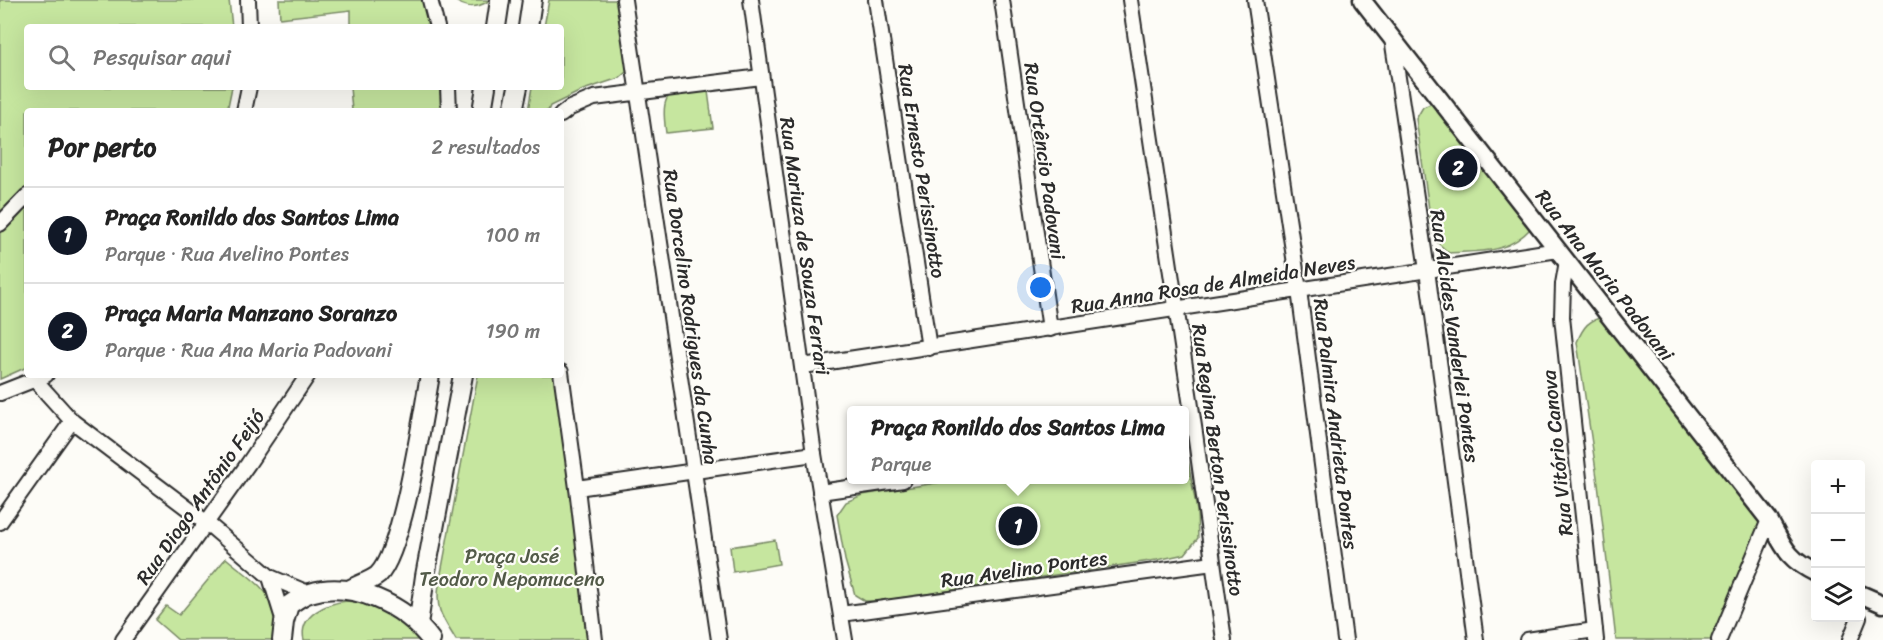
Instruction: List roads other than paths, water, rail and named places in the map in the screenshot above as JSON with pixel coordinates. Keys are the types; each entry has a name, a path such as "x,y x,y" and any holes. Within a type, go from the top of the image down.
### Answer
{"main road":[{"path":"496,24 500,0"},
{"path":"528,24 532,0"},
{"path":"482,108 486,90"},
{"path":"514,108 517,90"},
{"path":"349,590 378,575 392,552 410,483 429,378"},
{"path":"418,625 424,576 462,378"},
{"path":"283,631 289,605 308,593 335,589 349,590 382,601 418,625 431,640"}],"street":[{"path":"248,0 249,24"},
{"path":"430,0 436,24"},
{"name":"Rua Dorcelino Rodrigues da Cunha","path":"624,0 719,640"},
{"name":"Rua Mariuza de Souza Ferrari","path":"751,0 814,454 845,640"},
{"name":"Rua Ernesto Perissinotto","path":"876,0 928,348"},
{"name":"Rua Ortêncio Padovani","path":"1002,0 1050,329"},
{"name":"Rua Regina Berton Perissinotto","path":"1130,0 1177,309 1187,406"},
{"name":"Rua Palmira Andrieta Pontes","path":"1255,0 1299,290 1345,640"},
{"name":"Rua Ana Maria Padovani","path":"1362,0 1769,520 1789,556 1811,571"},
{"name":"Rua Alcides Vanderlei Pontes","path":"1392,39 1427,270 1476,640"},
{"path":"564,113 570,108 594,98 761,77"},
{"path":"245,108 248,90"},
{"path":"448,90 448,108"},
{"path":"0,224 24,199"},
{"name":"Rua Anna Rosa de Almeida Neves","path":"803,366 1427,270 1563,256"},
{"name":"Rua Vitório Canova","path":"1563,256 1562,317 1596,635"},
{"path":"0,393 40,378 72,422 207,523 270,577 308,593"},
{"name":"Rua Diogo Antônio Feijó","path":"123,640 207,523 306,378"},
{"path":"562,378 595,640"},
{"path":"0,522 72,422"},
{"name":"Rua Regina Berton Perissinotto","path":"1190,434 1224,640"},
{"path":"577,488 814,454"},
{"path":"820,492 875,484"},
{"path":"1719,640 1769,520"},
{"name":"Rua Avelino Pontes","path":"841,614 1213,563"},
{"path":"270,577 283,631"},
{"path":"1851,640 1858,622"},
{"path":"1527,640 1596,635"}],"place":[{"name":"Praça Maria Manzano Soranzo","path":"1458,168"},
{"name":"Praça Ronildo dos Santos Lima","path":"1018,526"}],"park label":[{"name":"Praça José Teodoro Nepomuceno","path":"512,568"}]}
